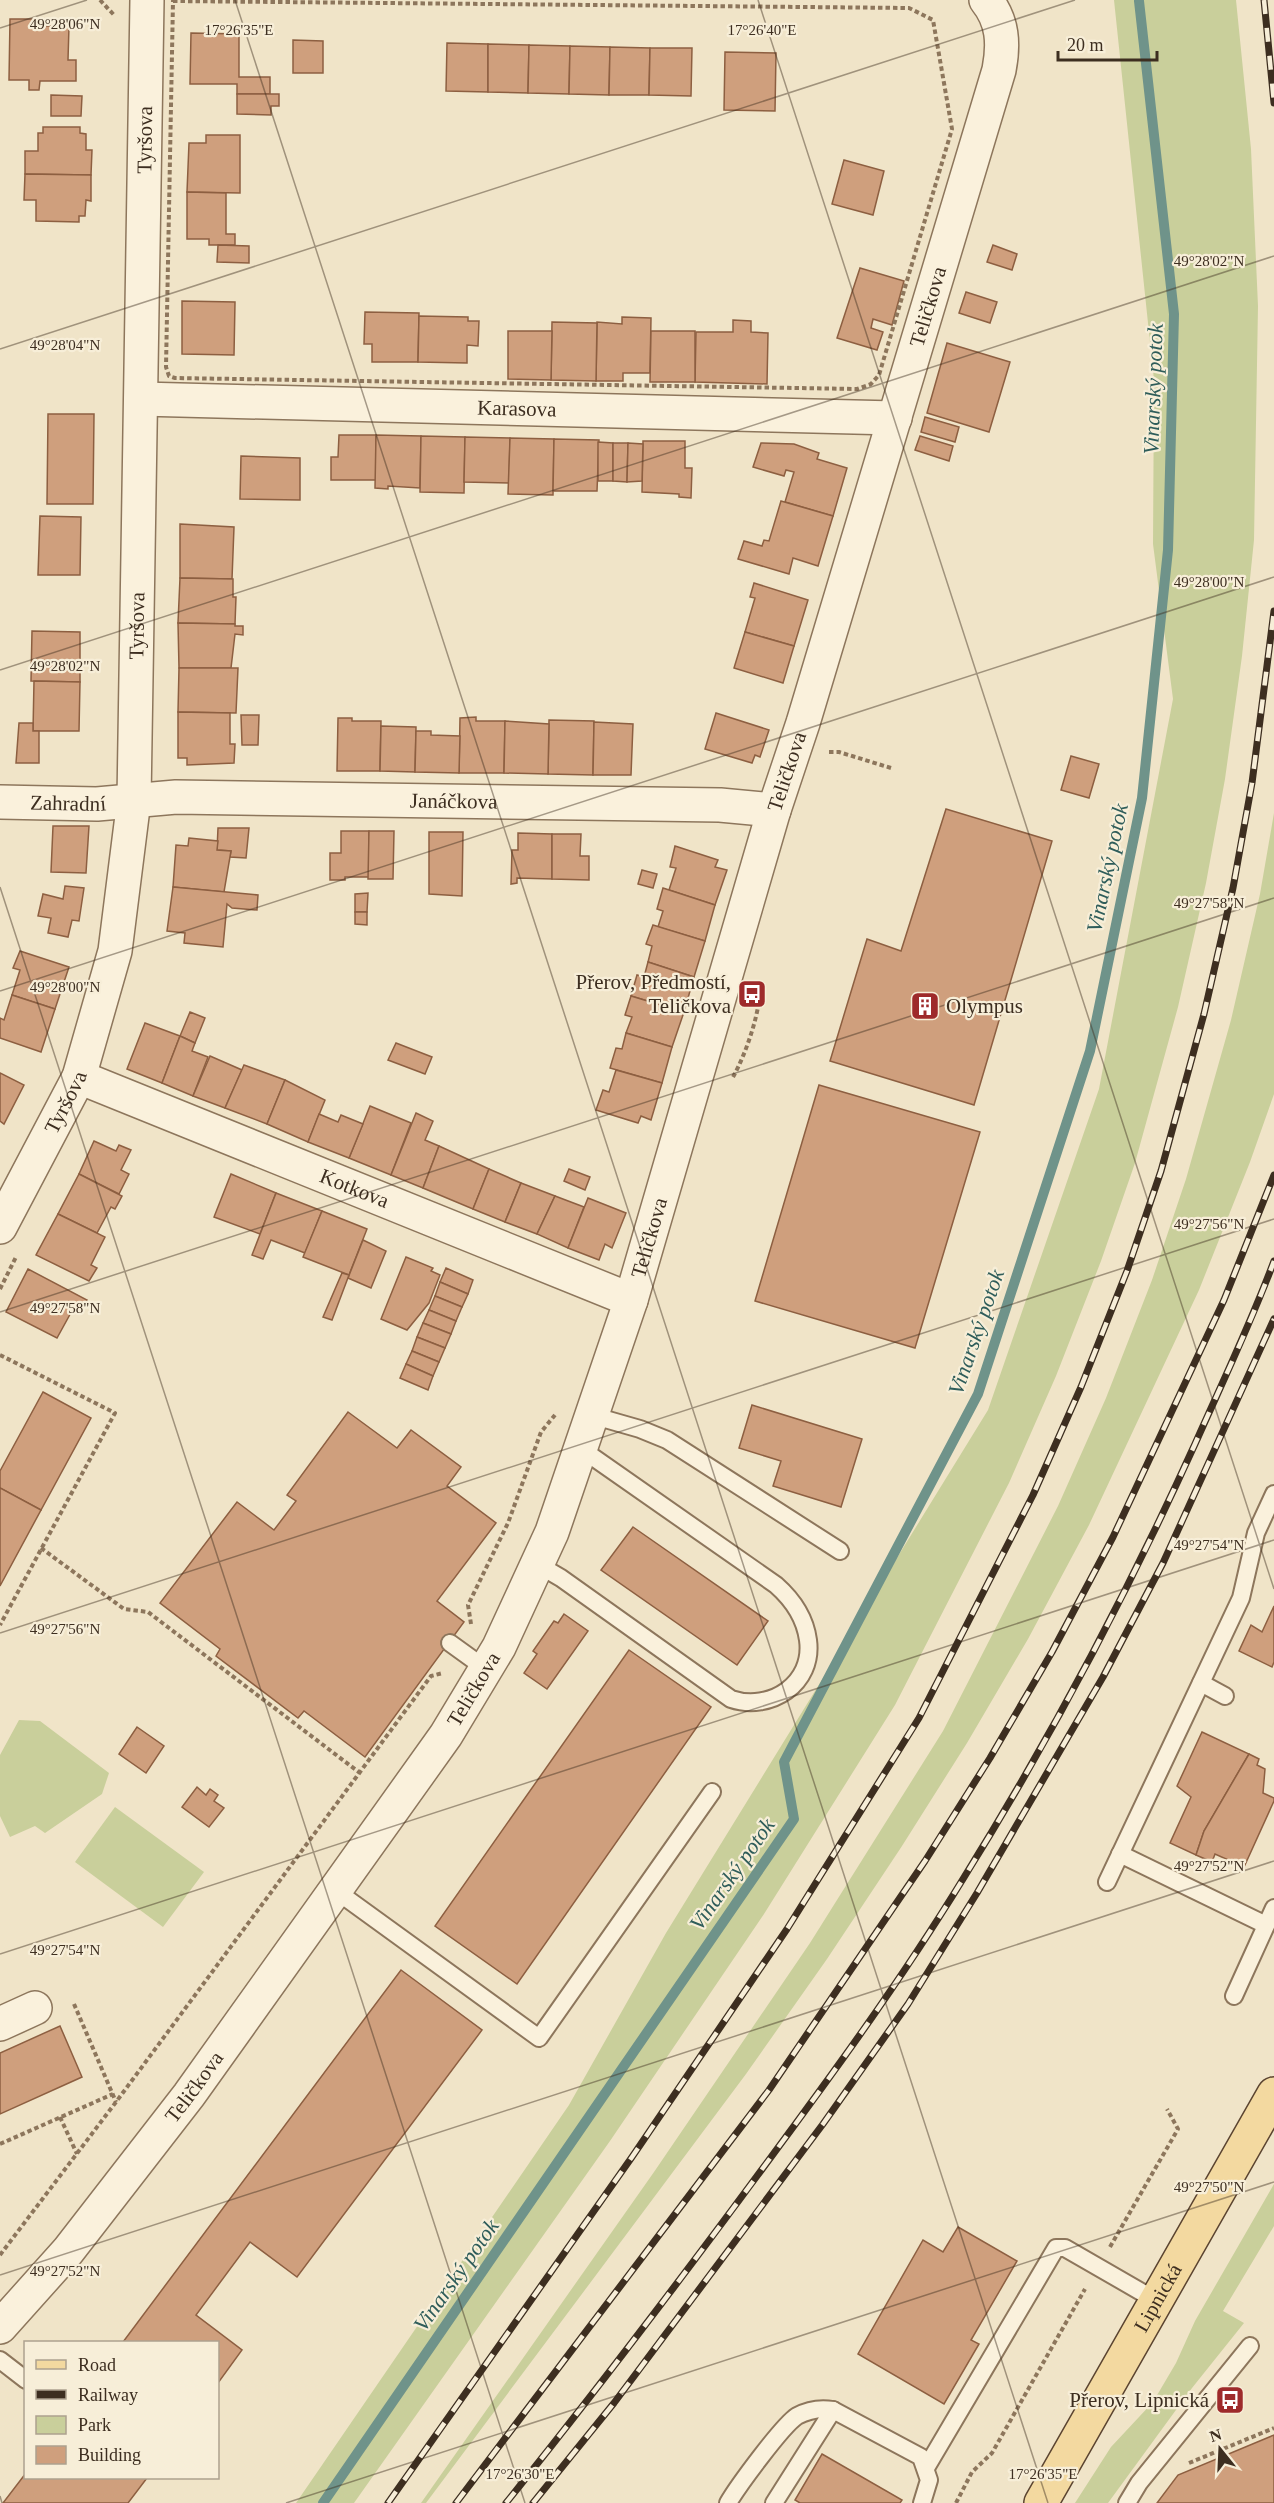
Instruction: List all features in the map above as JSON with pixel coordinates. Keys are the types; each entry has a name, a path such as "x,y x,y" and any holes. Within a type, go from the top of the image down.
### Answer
{"main road":[{"name":"Lipnická","path":"1041,2503 1274,2094"}],"street":[{"name":"Tyršova","path":"10,1237 79,1077 115,951 134,800 147,0"},
{"name":"Teličkova","path":"0,2327 36,2290 99,2214 189,2095 446,1734 465,1654 517,1611 552,1532 630,1300 774,810 999,70 1002,36 997,3"},
{"name":"Karasova","path":"141,399 895,418"},
{"name":"Janáčkova","path":"134,800 176,797 696,804 738,805 774,810"},
{"name":"Zahradní","path":"0,802 97,804 134,800"},
{"name":"Kotkova","path":"79,1077 630,1300"},
{"path":"0,2024 35,2008"}],"lane":[{"path":"591,1415 640,1429 667,1440 840,1551"},
{"path":"537,1564 561,1578 731,1698 753,1704 777,1698 788,1691 805,1667 808,1652 805,1627 788,1596 766,1578 580,1448"},
{"path":"1107,1882 1241,1598 1256,1533 1274,1494"},
{"path":"1201,1683 1225,1696"},
{"path":"335,1890 539,2038 712,1792"},
{"path":"1120,1854 1266,1925"},
{"path":"1234,1996 1274,1908"},
{"path":"926,2468 1056,2248 1065,2248 1157,2301"},
{"path":"1127,2503 1146,2475 1250,2346"},
{"path":"0,2361 24,2379"},
{"path":"728,2503 783,2430 796,2417 822,2408 833,2410 921,2457 929,2480 922,2503"},
{"path":"774,2503 833,2410"}],"path":[{"path":"173,1 909,8 933,20 952,129 883,367 871,384 864,388 857,390 175,378 169,376 166,367 173,1"},
{"path":"0,1289 10,1237"},
{"path":"0,1354 115,1413 0,1625"},
{"path":"0,2255 431,1676 443,1674 465,1654 472,1634 468,1605 508,1523 541,1432 557,1411"},
{"path":"41,1548 124,1609 148,1612 360,1773"},
{"path":"74,2004 116,2102"},
{"path":"0,2144 113,2094"},
{"path":"1105,2256 1178,2129 1167,2109"},
{"path":"60,2117 77,2154"},
{"path":"956,2503 972,2472 992,2453 1091,2280"},
{"path":"1180,2467 1274,2428"}],"green space":[{"path":"1114,0 1236,0 1251,149 1258,306 1254,540 1242,656 1225,779 1206,883 1178,1007 1135,1163 1101,1261 1056,1376 1009,1483 895,1705 764,1914 610,2141 354,2503 296,2503 569,2105 666,1933 988,1410 1099,1089 1173,699 1153,544 1154,380"},
{"path":"1274,813 1274,1094 1250,1162 1199,1290 1089,1525 1028,1639 967,1743 827,1959 746,2074 426,2503 421,2503 654,2172 810,1943 943,1731 1058,1506 1106,1398 1152,1280 1186,1179 1231,1020 1260,894"},
{"path":"19,1720 40,1721 109,1773 102,1794 45,1833 35,1826 10,1837 0,1816 0,1755"},
{"path":"115,1807 204,1872 163,1927 75,1862"},
{"path":"1274,2184 1274,2226 1223,2311 1244,2323 1192,2388 1108,2503 1075,2503 1111,2447 1153,2402 1176,2363 1195,2321"}],"building":[{"path":"10,19 42,19 42,26 69,26 68,60 76,60 76,81 40,81 39,90 29,90 29,80 9,80"},
{"path":"191,33 239,34 239,77 270,77 270,94 237,94 237,84 190,84"},
{"path":"293,40 323,41 323,73 293,73"},
{"path":"447,43 488,44 488,92 446,91"},
{"path":"488,44 529,45 528,93 488,92"},
{"path":"529,45 570,46 569,94 528,93"},
{"path":"570,46 610,47 609,95 569,94"},
{"path":"610,47 650,48 649,95 609,95"},
{"path":"650,48 692,48 691,96 649,95"},
{"path":"725,52 776,53 775,111 724,110"},
{"path":"237,94 279,94 279,106 271,106 271,115 237,114"},
{"path":"51,95 82,96 81,116 51,116"},
{"path":"43,127 80,127 80,133 86,134 86,150 92,150 91,175 25,174 25,151 38,151 38,133 43,133"},
{"path":"206,135 240,135 240,193 187,192 189,143 206,143"},
{"path":"844,160 884,171 873,215 832,204"},
{"path":"25,174 91,175 91,201 86,200 85,216 79,216 79,222 36,221 36,200 24,200"},
{"path":"187,192 226,193 226,234 235,234 235,245 209,245 209,239 187,239"},
{"path":"218,245 249,246 249,263 217,262"},
{"path":"993,245 1017,254 1012,270 987,262"},
{"path":"860,268 904,281 892,325 873,319 871,328 883,332 877,350 837,338"},
{"path":"966,292 997,302 990,323 959,313"},
{"path":"182,301 235,302 234,355 182,354"},
{"path":"365,312 419,313 418,362 372,362 372,344 364,344"},
{"path":"419,316 468,317 468,321 479,321 478,346 467,345 467,363 418,362"},
{"path":"622,317 651,318 650,373 623,373 623,381 596,381 597,322 622,324"},
{"path":"733,320 751,321 751,332 768,333 767,384 695,382 696,332 733,332"},
{"path":"552,322 597,323 596,381 551,380"},
{"path":"508,331 552,331 551,380 508,379"},
{"path":"651,331 695,331 695,382 650,382"},
{"path":"947,343 1010,362 989,432 927,413"},
{"path":"48,414 94,414 93,504 47,504"},
{"path":"925,417 959,427 955,442 921,432"},
{"path":"339,435 376,435 376,480 331,480 331,457 338,457"},
{"path":"376,435 421,436 420,488 388,486 388,489 375,488"},
{"path":"421,436 465,437 464,493 420,492"},
{"path":"920,436 953,446 949,461 915,450"},
{"path":"465,437 510,438 509,483 464,482"},
{"path":"510,438 554,439 553,495 508,494"},
{"path":"554,439 599,440 597,491 553,491"},
{"path":"643,441 685,441 685,468 692,468 691,498 679,497 679,494 642,492"},
{"path":"598,442 613,443 613,481 598,481"},
{"path":"613,443 628,443 627,482 613,481"},
{"path":"628,443 643,444 642,481 627,482"},
{"path":"761,443 794,444 819,453 817,459 847,468 833,516 785,502 794,472 786,470 784,476 753,467"},
{"path":"241,456 300,458 300,500 240,499"},
{"path":"781,501 833,516 818,566 793,558 789,574 738,559 744,541 762,546 764,540 769,541"},
{"path":"40,516 81,517 80,575 38,575"},
{"path":"180,524 234,527 232,579 180,578"},
{"path":"180,578 233,579 233,597 236,597 235,624 178,623"},
{"path":"754,583 808,600 794,646 745,632 755,598 750,597"},
{"path":"178,623 243,626 243,635 235,634 231,668 179,668"},
{"path":"32,631 80,632 80,682 31,681"},
{"path":"745,632 794,646 783,683 734,668"},
{"path":"179,668 238,668 236,713 178,712"},
{"path":"34,681 80,682 79,731 33,731"},
{"path":"178,712 230,713 230,744 235,744 234,763 187,765 187,758 178,758"},
{"path":"716,713 769,730 760,757 755,755 752,763 705,749"},
{"path":"241,715 259,715 258,745 242,745"},
{"path":"476,717 476,721 505,721 504,773 459,773 460,718"},
{"path":"338,718 352,718 352,721 381,721 380,771 337,771"},
{"path":"549,720 594,721 593,775 548,774"},
{"path":"505,721 549,724 548,774 504,773"},
{"path":"594,722 633,724 631,775 593,775"},
{"path":"19,723 33,723 33,731 39,731 39,763 16,763"},
{"path":"381,726 416,727 415,772 380,771"},
{"path":"416,731 431,731 431,735 460,736 459,773 415,772"},
{"path":"1071,756 1099,764 1089,798 1061,790"},
{"name":"Olympus","path":"946,809 1052,841 974,1105 830,1061 867,939 901,951"},
{"path":"53,826 89,826 86,873 51,872"},
{"path":"218,828 249,828 246,858 230,857 231,851 217,850"},
{"path":"341,831 369,831 369,877 345,877 345,880 330,880 330,853 341,853"},
{"path":"369,831 394,831 393,879 368,879"},
{"path":"429,832 463,832 462,896 429,894"},
{"path":"518,833 552,834 552,879 517,878 517,883 511,884 512,850 518,850"},
{"path":"552,834 581,834 580,856 589,856 589,880 552,879"},
{"path":"189,838 218,841 217,850 231,851 224,892 173,887 176,845 188,846"},
{"path":"675,846 718,860 715,867 727,870 715,905 669,890 676,868 670,867"},
{"path":"642,870 657,874 653,888 638,884"},
{"path":"65,886 84,888 79,921 72,920 68,937 48,933 51,918 38,916 43,894 63,899"},
{"path":"173,887 258,895 257,910 232,908 227,904 223,947 184,943 185,933 167,931"},
{"path":"663,888 715,905 705,941 658,927 663,911 657,909"},
{"path":"368,893 367,912 355,912 355,894"},
{"path":"355,912 367,912 367,925 355,924"},
{"path":"653,925 705,941 694,977 648,962 652,946 646,944"},
{"path":"20,951 69,967 55,1009 12,995 20,970 13,968"},
{"path":"648,962 694,977 684,1012 631,996 637,975 644,977"},
{"path":"12,995 55,1009 41,1052 0,1038 0,1018 4,1020"},
{"path":"631,996 684,1012 672,1047 626,1033 632,1017 625,1015"},
{"path":"190,1012 205,1018 195,1043 180,1036"},
{"path":"145,1023 180,1036 162,1083 127,1069"},
{"path":"626,1033 672,1047 662,1083 610,1068 616,1048 622,1049"},
{"path":"180,1036 195,1043 192,1051 208,1057 193,1096 162,1083"},
{"path":"396,1043 432,1057 425,1074 388,1060"},
{"path":"210,1056 242,1070 225,1108 193,1096"},
{"path":"244,1065 285,1080 267,1124 225,1108"},
{"path":"616,1070 662,1083 651,1120 641,1116 638,1123 596,1110 603,1090 609,1092"},
{"path":"0,1073 24,1085 4,1124 0,1121"},
{"path":"285,1080 325,1100 308,1142 267,1124"},
{"path":"819,1085 980,1132 915,1348 755,1301"},
{"path":"370,1106 411,1123 391,1175 349,1158"},
{"path":"416,1113 433,1121 425,1140 439,1146 423,1188 391,1175"},
{"path":"319,1114 338,1122 341,1115 363,1124 349,1158 308,1142"},
{"path":"94,1141 116,1151 119,1145 131,1150 121,1170 129,1174 119,1194 79,1174"},
{"path":"439,1146 489,1169 473,1209 423,1188"},
{"path":"489,1169 521,1183 505,1222 473,1209"},
{"path":"569,1169 590,1177 585,1190 564,1181"},
{"path":"79,1174 122,1196 115,1209 111,1207 97,1233 58,1214"},
{"path":"231,1174 276,1193 260,1234 214,1217"},
{"path":"521,1183 555,1196 537,1234 505,1222"},
{"path":"276,1193 322,1211 305,1253 271,1240 263,1259 252,1255"},
{"path":"555,1196 584,1207 568,1248 537,1234"},
{"path":"588,1198 626,1213 612,1248 605,1244 599,1260 568,1248"},
{"path":"322,1211 367,1229 349,1275 303,1257"},
{"path":"58,1214 105,1237 91,1265 97,1268 89,1281 36,1255"},
{"path":"363,1240 386,1251 371,1288 348,1278"},
{"path":"406,1257 433,1268 431,1271 440,1275 429,1303 407,1330 381,1319"},
{"path":"446,1268 473,1280 468,1294 440,1282"},
{"path":"28,1269 87,1300 80,1313 73,1309 57,1338 6,1312"},
{"path":"342,1273 349,1275 332,1320 323,1317"},
{"path":"440,1282 468,1294 462,1307 435,1296"},
{"path":"435,1296 462,1307 456,1321 429,1310"},
{"path":"429,1310 456,1321 451,1334 423,1323"},
{"path":"423,1323 451,1334 445,1348 417,1337"},
{"path":"417,1337 445,1348 439,1362 412,1351"},
{"path":"412,1351 439,1362 433,1376 406,1364"},
{"path":"406,1364 433,1376 428,1390 400,1378"},
{"path":"43,1392 91,1418 41,1510 0,1488 0,1471"},
{"path":"752,1405 862,1439 841,1507 773,1486 781,1461 739,1448"},
{"path":"348,1412 397,1448 411,1430 461,1467 447,1486 496,1523 437,1601 464,1622 365,1757 304,1711 298,1718 216,1656 220,1649 160,1603 237,1502 274,1530 296,1501 287,1495"},
{"path":"0,1488 41,1510 0,1586"},
{"path":"633,1527 768,1621 737,1665 601,1570"},
{"path":"1274,1606 1274,1662 1272,1667 1239,1651 1251,1625 1262,1632"},
{"path":"564,1614 588,1631 547,1689 524,1673 537,1654 533,1651 554,1621 558,1623"},
{"path":"629,1650 711,1707 517,1984 435,1926"},
{"path":"137,1727 164,1746 146,1773 119,1754"},
{"path":"1202,1732 1249,1754 1204,1831 1196,1855 1170,1843 1191,1797 1177,1786"},
{"path":"1249,1754 1259,1759 1257,1765 1265,1769 1263,1793 1274,1798 1274,1801 1244,1867 1215,1854 1212,1862 1196,1855 1204,1831"},
{"path":"197,1787 206,1795 210,1789 218,1795 214,1801 224,1808 209,1827 182,1807"},
{"path":"401,1970 482,2030 297,2277 250,2242 196,2315 242,2350 219,2382 219,2341 124,2341"},
{"path":"60,2026 82,2077 0,2114 0,2053"},
{"path":"958,2227 1017,2261 971,2340 979,2344 944,2404 858,2354 923,2240 943,2252"},
{"path":"1274,2435 1274,2503 1157,2503 1178,2475"},
{"path":"822,2454 902,2500 900,2503 800,2503 795,2500"},
{"path":"24,2476 24,2479 146,2479 128,2503 3,2503"}],"waterway":[{"name":"Vinarský potok","path":"323,2503 794,1819 784,1762 978,1394 1090,1051 1142,798 1168,550 1174,314 1139,1"}],"railway":[{"path":"1264,0 1274,103"},
{"path":"388,2503 632,2157 787,1929 919,1718 1033,1495 1081,1387 1127,1271 1161,1171 1204,1014 1233,888 1252,783 1274,611"},
{"path":"456,2503 769,2090 925,1861 990,1758 1052,1652 1113,1537 1224,1300 1274,1175"},
{"path":"506,2503 664,2300 811,2103 889,1993 963,1879 1057,1719 1115,1611 1195,1444 1274,1261"},
{"path":"533,2503 614,2403 823,2124 908,2004 977,1893 1103,1677 1163,1563 1274,1319"}],"place":[{"name":"Přerov, Předmostí, Teličkova","path":"752,994"},
{"name":"Olympus","path":"925,1006"},
{"name":"Přerov, Lipnická","path":"1230,2400"}]}
